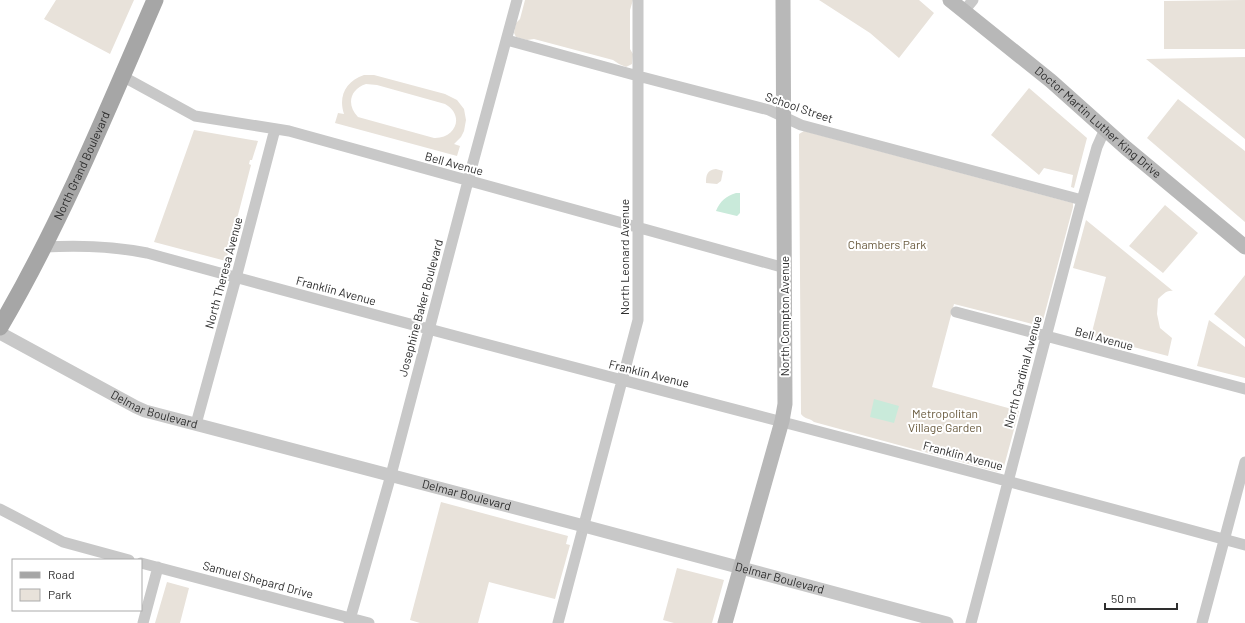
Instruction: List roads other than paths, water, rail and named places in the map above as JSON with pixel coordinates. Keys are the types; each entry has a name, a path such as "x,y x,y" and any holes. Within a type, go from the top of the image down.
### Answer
{"main road":[{"name":"North Grand Boulevard","path":"0,327 44,247 155,0"},
{"name":"North Compton Avenue","path":"725,623 782,421 785,404 783,0"},
{"name":"Doctor Martin Luther King Drive","path":"950,0 968,5 1126,148 1245,247"}],"street":[{"name":"Josephine Baker Boulevard","path":"350,621 391,475 468,181 518,0"},
{"name":"North Leonard Avenue","path":"558,623 638,320 638,0"},
{"name":"School Street","path":"507,40 765,109 801,125 1082,200"},
{"name":"Bell Avenue","path":"122,76 195,116 289,131 785,268"},
{"name":"North Theresa Avenue","path":"196,424 275,129"},
{"name":"North Cardinal Avenue","path":"971,623 1082,200 1097,147 1105,129"},
{"name":"Franklin Avenue","path":"44,247 80,245 127,249 429,328 623,381 782,421 1245,545"},
{"name":"Bell Avenue","path":"956,312 1245,389"},
{"name":"Delmar Boulevard","path":"0,333 136,407 947,623"},
{"path":"1202,623 1244,467"},
{"path":"0,510 63,542 125,559"},
{"name":"Samuel Shepard Drive","path":"142,563 350,621 369,623"},
{"path":"143,623 158,568"}],"park label":[{"name":"Chambers Park","path":"887,245"},
{"name":"Metropolitan Village Garden","path":"945,421"}]}
